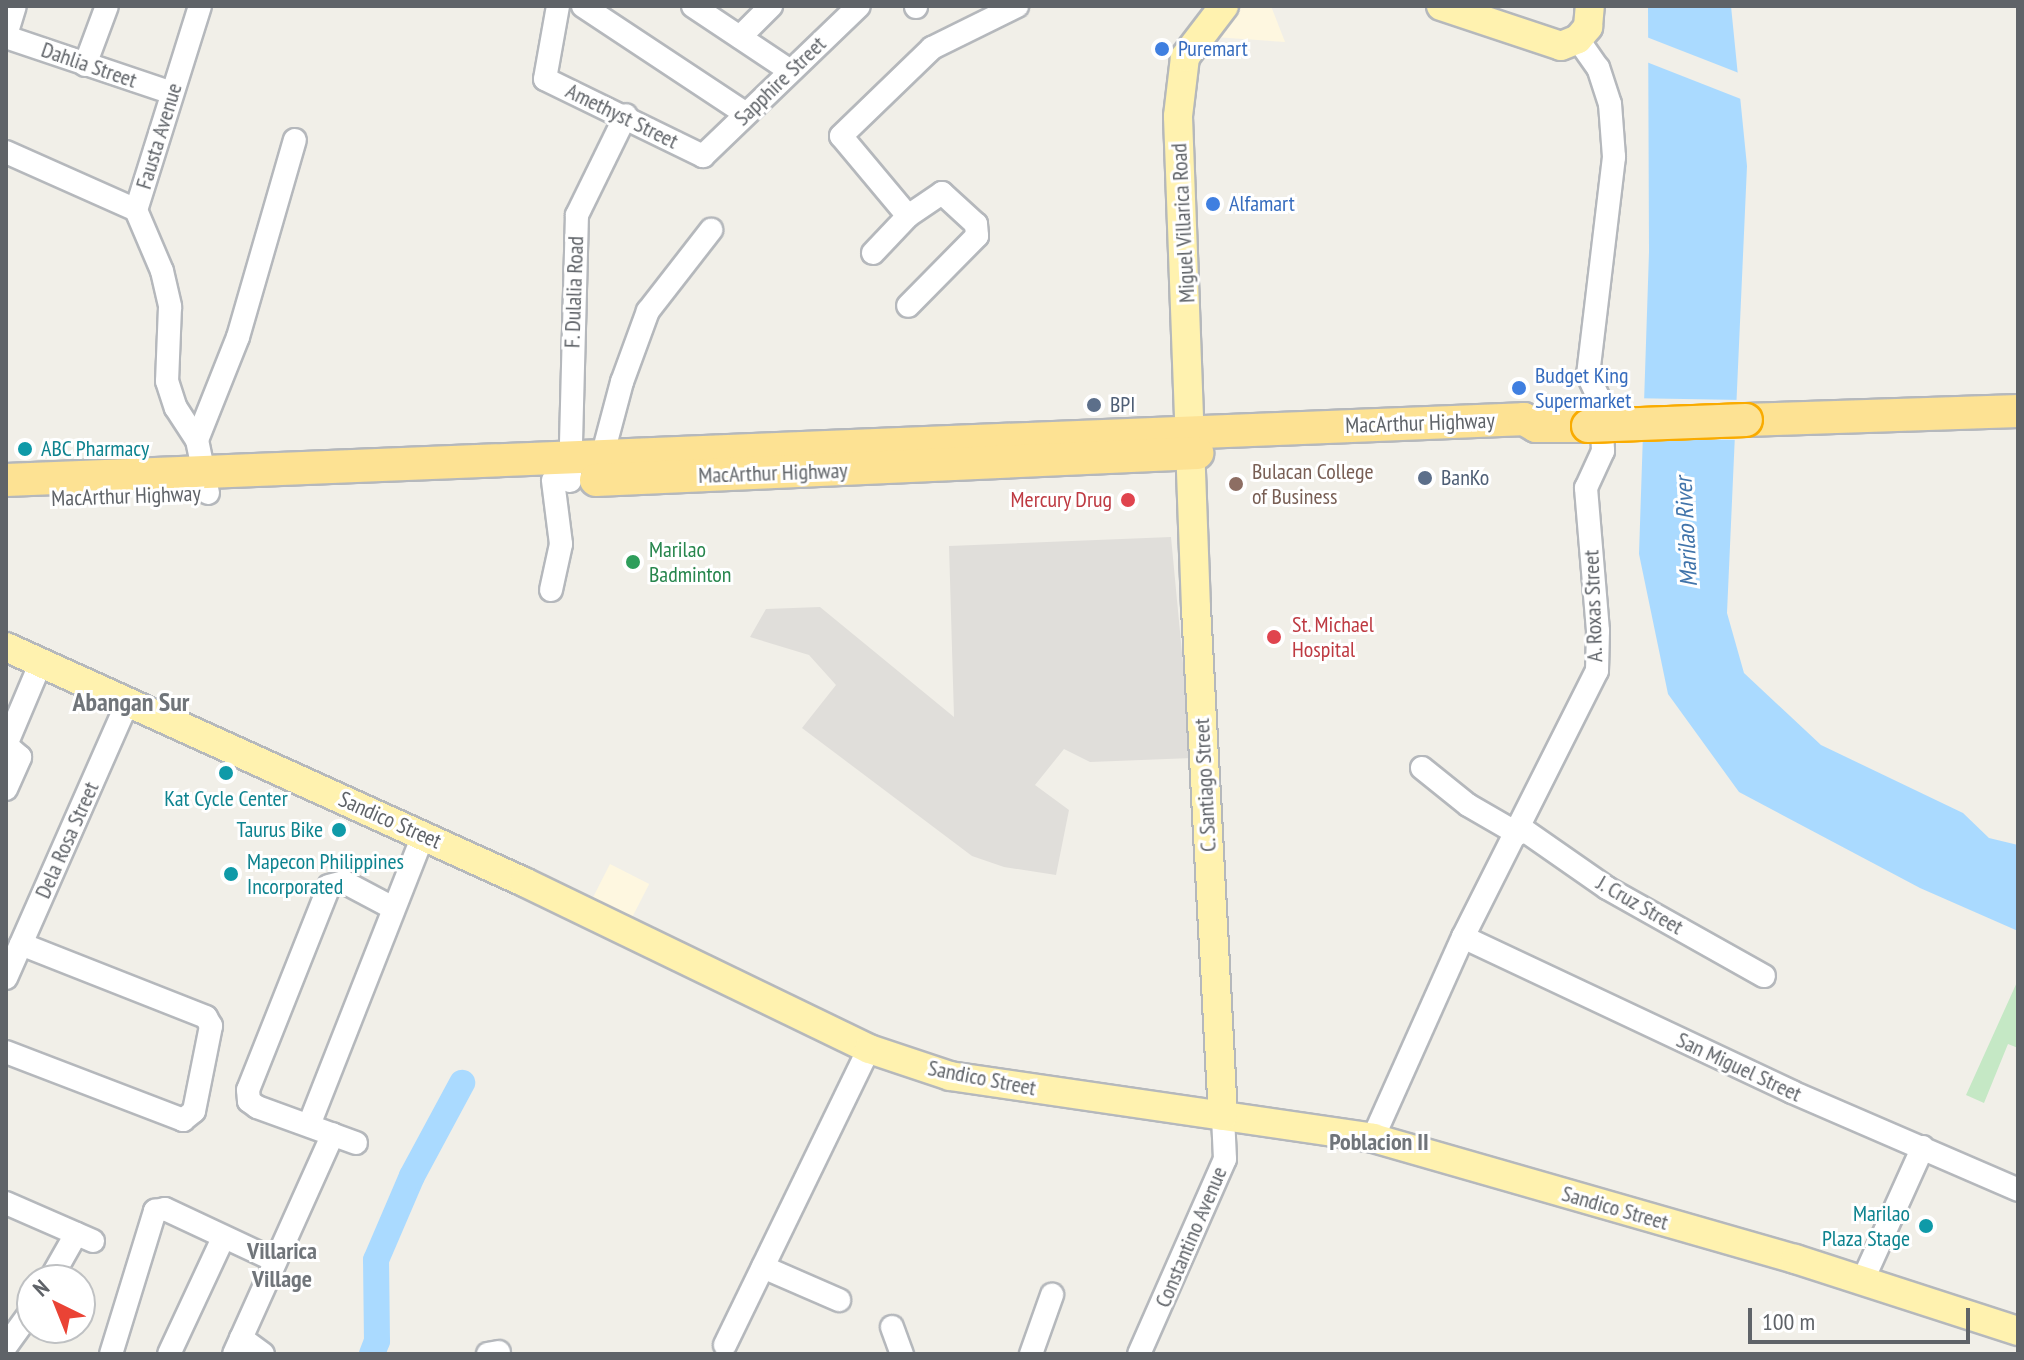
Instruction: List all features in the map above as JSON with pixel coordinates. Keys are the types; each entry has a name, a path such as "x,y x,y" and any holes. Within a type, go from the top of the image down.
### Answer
{"highway":[{"name":"MacArthur Highway","path":"6,480 207,483 1189,443 1524,419 1536,426 1588,426 2018,411"},
{"name":"MacArthur Highway","path":"6,502 207,483"}],"main road":[{"name":"Miguel Villarica Road","path":"1189,443 1179,88 1191,44 1224,6"},
{"path":"1441,6 1546,44 1578,39 1590,23 1590,6"},
{"name":"C. Santiago Street","path":"1189,443 1223,1116"},
{"name":"Sandico Street","path":"6,647 423,835 869,1049 950,1076 1373,1138 2018,1331"}],"street":[{"path":"6,36 15,6"},
{"path":"85,65 107,6"},
{"name":"Fausta Avenue","path":"200,6 136,210 162,271 170,307 167,381 176,408 197,440 207,483"},
{"name":"Amethyst Street","path":"558,6 543,75 703,156"},
{"path":"583,6 743,112"},
{"path":"693,6 789,70"},
{"path":"740,37 771,6"},
{"name":"Sapphire Street","path":"703,156 743,112 859,6"},
{"path":"908,216 841,136 932,48 1017,6"},
{"name":"Dahlia Street","path":"6,36 172,93"},
{"name":"A. Roxas Street","path":"1373,1138 1463,937 1597,671 1598,631 1586,488 1603,451 1601,403 1588,375 1614,157 1610,104 1598,68 1578,39"},
{"name":"F. Dulalia Road","path":"574,470 577,215 626,115"},
{"path":"197,440 238,337 295,140"},
{"path":"6,152 136,210"},
{"path":"873,253 908,216 942,193 978,230 908,306"},
{"path":"551,590 574,470 622,382 648,311 711,230"},
{"path":"6,789 20,757 6,745 41,662"},
{"name":"Dela Rosa Street","path":"6,978 128,702"},
{"name":"J. Cruz Street","path":"1422,768 1607,888 1764,976"},
{"path":"309,1125 423,835"},
{"path":"356,1143 249,1101 259,1061 329,886 344,882 393,908"},
{"name":"San Miguel Street","path":"1463,937 2018,1190"},
{"path":"6,1052 183,1120 194,1111 211,1026 206,1017 21,944"},
{"path":"725,1345 869,1049"},
{"name":"Constantino Avenue","path":"1139,1354 1225,1159 1223,1116"},
{"path":"263,1354 237,1346 333,1134"},
{"path":"1862,1282 1923,1147"},
{"path":"6,1203 84,1238 63,1264"},
{"path":"111,1354 155,1211 165,1209 274,1260"},
{"path":"169,1354 223,1238"},
{"path":"763,1267 839,1300"},
{"path":"1031,1354 1052,1295"},
{"path":"892,1327 902,1354"}],"shaded area":[{"path":"1240,6 1271,6 1285,42 1214,37"},
{"path":"1171,537 1192,758 1090,762 1064,749 1035,785 1069,810 1056,875 1004,867 972,856 802,728 836,685 809,655 750,637 766,609 820,607 954,717 949,546"},
{"path":"610,864 649,884 630,922 590,902"}],"green space":[{"path":"2018,980 2018,1048 2008,1044 1984,1103 1966,1095"}],"water":[{"name":"Marilao River","path":"1648,6 1731,6 1747,166 1727,613 1744,673 1821,745 1963,813 1989,838 2018,845 2018,931 1920,888 1739,792 1668,694 1639,554 1649,252"}],"pier":[{"path":"1644,36 1744,75 1746,101 1644,61"},
{"path":"1640,398 1742,400 1741,440 1639,438"}],"waterway":[{"path":"372,1354 377,1341 376,1260 412,1176 462,1083"}],"place":[{"name":"Puremart","path":"1162,49"},
{"name":"Alfamart","path":"1213,204"},
{"name":"Budget King Supermarket","path":"1519,388"},
{"name":"BPI","path":"1094,405"},
{"name":"ABC Pharmacy","path":"25,449"},
{"name":"BanKo","path":"1425,478"},
{"name":"Bulacan College of Business","path":"1236,484"},
{"name":"Mercury Drug","path":"1128,500"},
{"name":"Marilao Badminton","path":"633,562"},
{"name":"St. Michael Hospital","path":"1274,637"},
{"name":"Kat Cycle Center","path":"226,773"},
{"name":"Taurus Bike","path":"339,830"},
{"name":"Mapecon Philippines Incorporated","path":"231,874"},
{"name":"Marilao Plaza Stage","path":"1926,1226"}],"district":[{"name":"Abangan Sur","path":"131,702"},
{"name":"Poblacion II","path":"1379,1142"},
{"name":"Villarica Village","path":"282,1265"}]}
